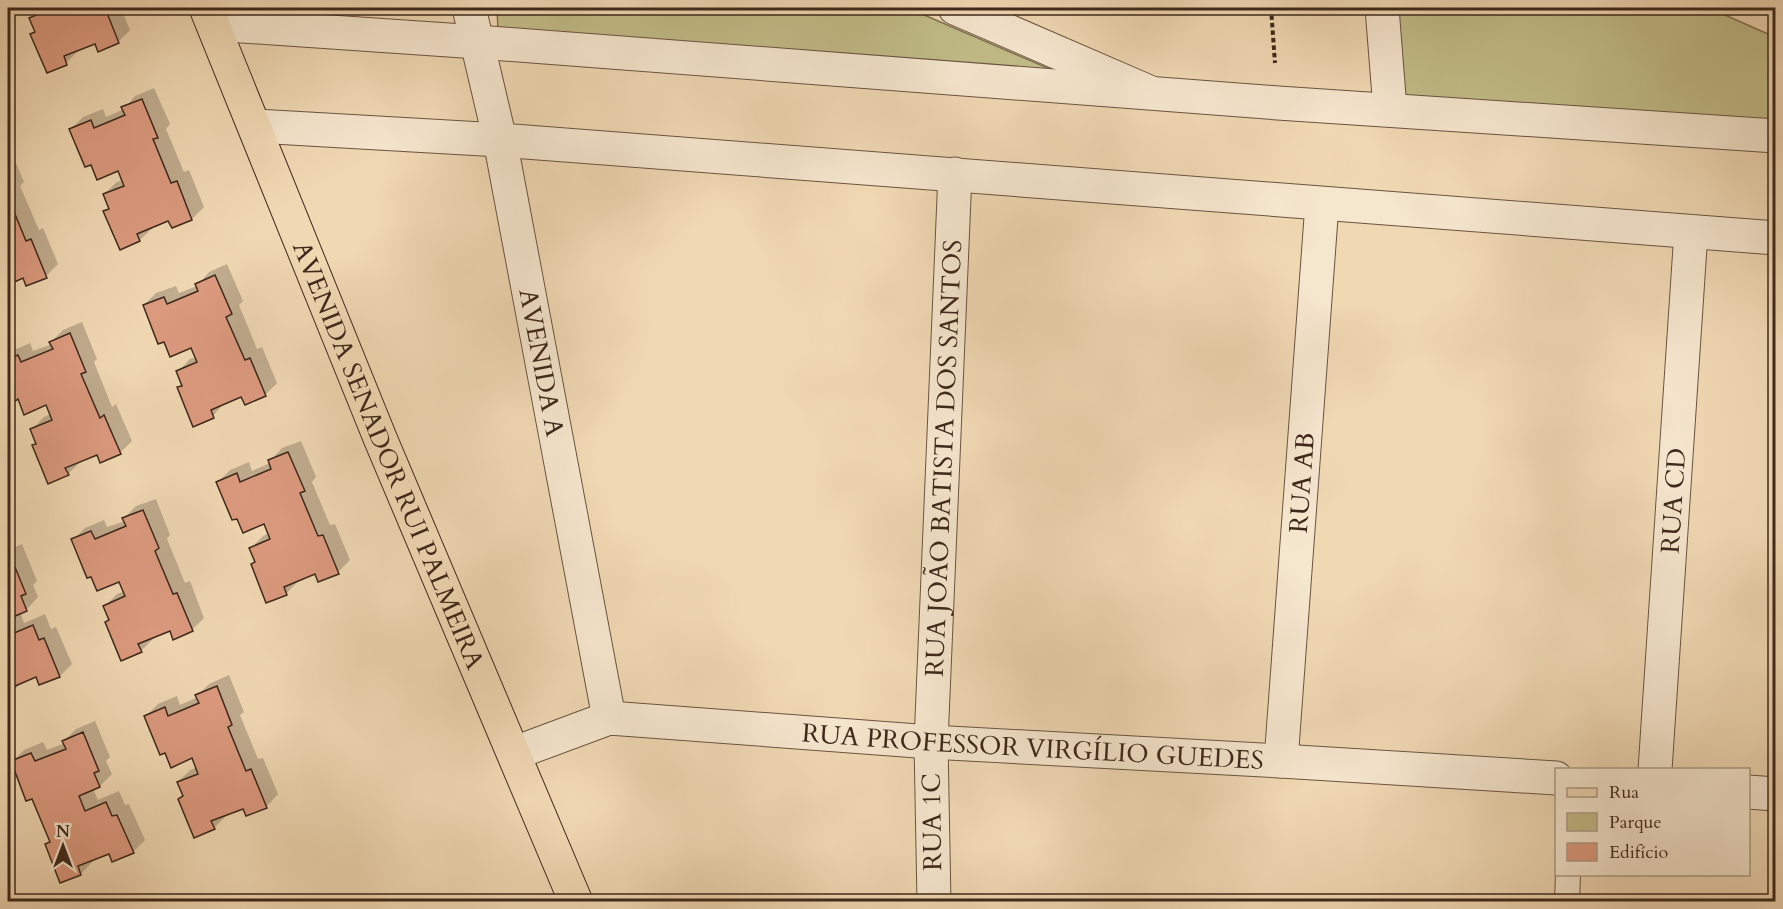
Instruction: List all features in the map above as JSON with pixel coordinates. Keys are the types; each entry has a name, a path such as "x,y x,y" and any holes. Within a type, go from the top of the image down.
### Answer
{"main road":[{"name":"AVENIDA SENADOR RUI PALMEIRA","path":"210,16 380,438 576,902"}],"street":[{"name":"AVENIDA A","path":"469,8 500,140 609,718"},
{"path":"955,8 1152,93"},
{"path":"1382,8 1390,109"},
{"path":"210,16 478,42 1278,103 1776,136"},
{"path":"256,126 500,140 1776,238"},
{"name":"RUA JOÃO BATISTA DOS SANTOS","path":"931,742 956,174"},
{"name":"RUA AB","path":"1281,761 1322,204"},
{"name":"RUA CD","path":"1655,768 1691,232"},
{"name":"RUA PROFESSOR VIRGÍLIO GUEDES","path":"515,753 609,718 931,742 1555,778"},
{"name":"RUA 1C","path":"931,742 934,902"},
{"path":"1750,792 1776,794"}],"lane":[{"path":"1567,902 1568,876"}],"path":[{"path":"1270,8 1278,103"}],"green space":[{"path":"497,8 908,8 1066,76 498,31"},
{"path":"1388,8 1709,8 1775,37 1775,130 1394,100"}],"building":[{"path":"50,8 105,8 119,43 98,52 95,44 64,56 67,65 47,73 30,34 35,32 29,18"},
{"path":"142,99 158,138 153,139 171,183 177,181 192,220 172,228 168,221 137,234 140,241 120,250 103,211 109,209 103,194 124,186 118,171 97,180 91,165 85,167 69,129 91,120 94,128 125,115 121,107"},
{"path":"8,183 13,196 8,197"},
{"path":"8,197 26,241 31,239 47,278 26,286 23,278 8,285"},
{"path":"215,275 232,314 226,317 245,360 250,358 266,396 245,405 241,397 211,410 214,418 193,427 177,387 182,386 176,371 197,362 191,348 170,357 164,342 158,344 143,305 164,297 167,304 198,291 195,284"},
{"path":"70,333 86,372 81,374 100,418 104,415 121,454 100,463 97,455 65,468 69,475 48,484 32,445 36,444 30,429 52,420 46,405 24,415 18,399 14,402 8,387 8,359 18,355 21,362 53,349 49,342"},
{"path":"288,452 305,491 300,493 318,536 323,535 339,574 318,582 315,574 284,587 287,595 266,603 251,564 255,562 249,548 270,539 264,524 243,533 237,519 232,520 216,482 237,473 240,482 271,469 268,460"},
{"path":"143,510 159,548 155,551 173,594 177,593 193,631 173,640 170,631 138,644 142,652 121,661 105,622 109,620 103,606 125,596 119,582 97,591 91,577 87,578 71,539 91,531 95,539 126,526 122,518"},
{"path":"10,555 26,594 21,596 27,611 8,619 8,556"},
{"path":"8,623 12,634 33,625 39,640 44,638 60,677 39,685 36,677 8,689"},
{"path":"217,686 232,725 228,727 246,771 251,769 267,808 246,816 243,809 211,821 215,829 194,838 178,799 183,796 177,782 198,774 192,758 171,768 165,753 160,755 144,716 165,707 168,716 199,703 195,695"},
{"path":"83,732 99,771 94,773 100,787 79,796 85,811 106,802 112,816 117,815 134,853 112,862 109,854 78,866 81,875 60,883 45,844 50,842 32,799 26,801 11,761 31,753 35,761 66,749 62,741"}]}
